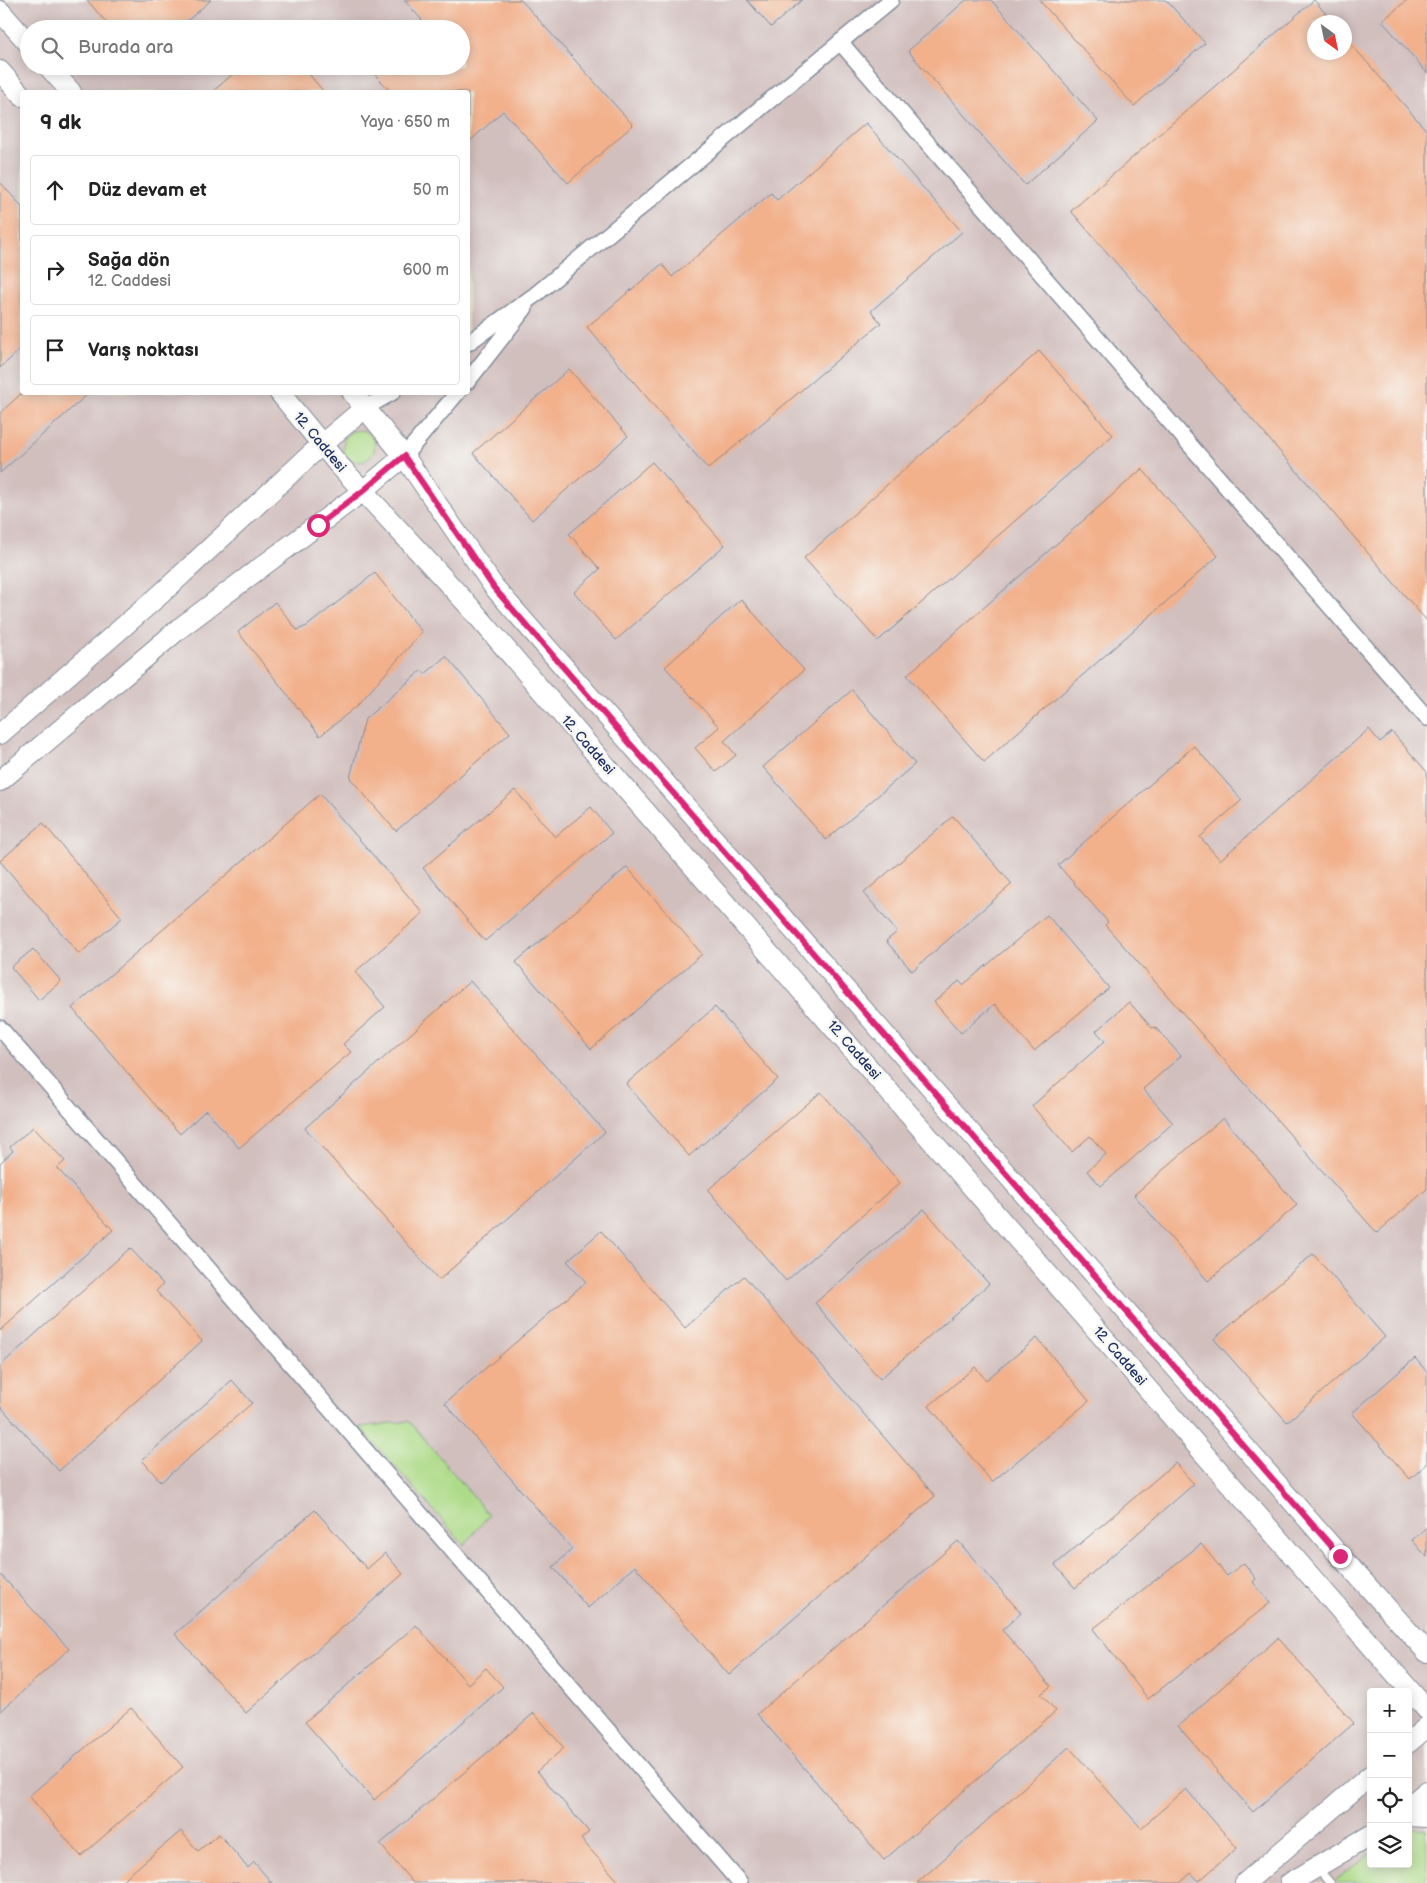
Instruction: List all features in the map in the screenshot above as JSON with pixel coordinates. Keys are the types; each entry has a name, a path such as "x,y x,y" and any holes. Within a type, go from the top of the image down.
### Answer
{"street":[{"path":"470,341 535,296 890,0"},
{"path":"0,12 20,34"},
{"path":"840,42 1427,718"},
{"path":"0,71 20,94"},
{"path":"56,75 69,90"},
{"path":"470,378 535,296"},
{"name":"12. Caddesi","path":"281,395 363,491 470,607 1427,1710"},
{"path":"354,395 404,456 494,588 1340,1556 1427,1652"},
{"path":"0,734 162,593 322,444 365,408 388,395"},
{"path":"0,781 180,628 363,491 404,456 455,395"},
{"path":"0,1028 740,1883"},
{"path":"1412,1740 1427,1727"},
{"path":"1245,1883 1368,1778"},
{"path":"1412,1804 1427,1791"},
{"path":"1412,1816 1427,1816"},
{"path":"1290,1883 1367,1837"}],"lane":[{"path":"1316,1868 1330,1883"}],"shaded area":[{"path":"0,0 1427,0 1427,1883 0,1883"}],"green space":[{"path":"359,430 365,431 370,435 374,440 374,452 370,457 365,461 359,462 353,461 348,457 344,452 343,446 344,440 348,435 353,431"},
{"path":"409,1421 489,1515 464,1545 360,1427"},
{"path":"1412,1827 1427,1829 1427,1883 1339,1883 1336,1880 1367,1856 1367,1868 1412,1868"}],"building":[{"path":"87,0 211,0 188,20 104,20"},
{"path":"404,0 521,0 633,125 568,183 503,111 470,141 470,90 389,90 375,75 470,75 470,20 422,20"},
{"path":"747,0 802,0 771,27"},
{"path":"966,0 991,0 1098,121 1025,185 908,51"},
{"path":"1039,0 1166,0 1205,43 1134,106"},
{"path":"1314,0 1327,15 1307,15 1307,60 1352,60 1352,45 1427,131 1427,621 1071,211"},
{"path":"1407,0 1427,0 1427,73 1382,21"},
{"path":"232,75 310,75 322,90 214,90"},
{"path":"866,123 962,232 871,311 881,323 708,469 587,327 662,264 672,277 771,193 777,200"},
{"path":"0,182 20,205 20,350 0,368"},
{"path":"1039,351 1113,435 878,641 804,558"},
{"path":"569,369 628,436 532,520 473,453"},
{"path":"20,395 87,395 0,473 0,413"},
{"path":"652,462 725,545 616,640 574,592 600,569 569,534"},
{"path":"1142,469 1218,556 984,762 907,675"},
{"path":"375,573 422,632 357,706 320,736 238,632 275,602 297,630 307,626"},
{"path":"741,599 804,670 724,741 736,755 716,772 695,748 719,727 665,667"},
{"path":"446,656 510,733 396,831 350,778 365,719 422,670 425,674"},
{"path":"852,690 915,764 826,840 763,767"},
{"path":"1369,729 1380,742 1392,732 1427,772 1427,1189 1377,1233 1105,925 1108,922 1058,865 1194,746 1242,800 1200,837 1220,860"},
{"path":"515,790 555,837 591,807 612,833 485,941 423,868"},
{"path":"320,794 423,913 355,972 385,1007 343,1044 351,1052 239,1148 206,1110 180,1134 72,1008"},
{"path":"953,816 1012,884 912,971 886,941 897,932 864,893"},
{"path":"43,823 122,918 79,954 0,861"},
{"path":"627,867 702,954 591,1049 516,962"},
{"path":"1047,915 1109,988 1034,1051 995,1004 961,1033 934,1002 959,981 963,985"},
{"path":"33,949 61,981 39,1000 11,967"},
{"path":"470,981 605,1132 439,1280 305,1128"},
{"path":"1129,1002 1181,1056 1143,1089 1173,1123 1101,1186 1087,1171 1106,1154 1090,1136 1072,1152 1032,1106 1105,1041 1096,1031"},
{"path":"715,1007 778,1079 689,1156 626,1084"},
{"path":"821,1092 900,1183 786,1281 708,1190"},
{"path":"1223,1118 1297,1205 1208,1281 1134,1195"},
{"path":"33,1127 65,1161 57,1168 113,1230 0,1331 0,1163 13,1151 10,1147"},
{"path":"924,1209 989,1284 880,1379 815,1303"},
{"path":"601,1231 685,1328 744,1276 935,1496 729,1675 635,1566 588,1608 553,1567 572,1549 445,1403 586,1282 567,1261"},
{"path":"130,1248 163,1284 156,1291 202,1341 59,1471 0,1406 0,1366"},
{"path":"1313,1254 1385,1337 1287,1422 1214,1339"},
{"path":"1037,1338 1089,1401 992,1482 929,1406 975,1367 986,1380"},
{"path":"1415,1358 1427,1372 1427,1464 1410,1479 1352,1413"},
{"path":"232,1380 252,1403 161,1482 142,1460"},
{"path":"1175,1463 1194,1484 1075,1588 1055,1565"},
{"path":"315,1510 367,1569 385,1553 403,1574 246,1713 175,1634"},
{"path":"1427,1527 1427,1557 1412,1540"},
{"path":"958,1541 1021,1613 1002,1630 1051,1686 1041,1694 1056,1711 884,1860 757,1714"},
{"path":"1201,1544 1227,1576 1244,1563 1256,1579 1253,1582 1270,1603 1148,1699 1093,1629"},
{"path":"0,1574 69,1649 0,1712"},
{"path":"416,1625 468,1684 486,1668 503,1687 374,1800 305,1722"},
{"path":"1278,1638 1354,1723 1253,1812 1178,1726"},
{"path":"131,1708 183,1767 81,1856 29,1796"},
{"path":"534,1713 564,1748 537,1771 589,1832 581,1839 620,1883 413,1883 380,1844"},
{"path":"1069,1747 1141,1828 1186,1789 1237,1848 1199,1881 1191,1873 1180,1883 917,1883"},
{"path":"181,1831 198,1851 219,1834 248,1868 254,1862 272,1883 119,1883"}],"route":[{"path":"318,525 363,491 404,456 494,588 650,764 1340,1556"}]}
